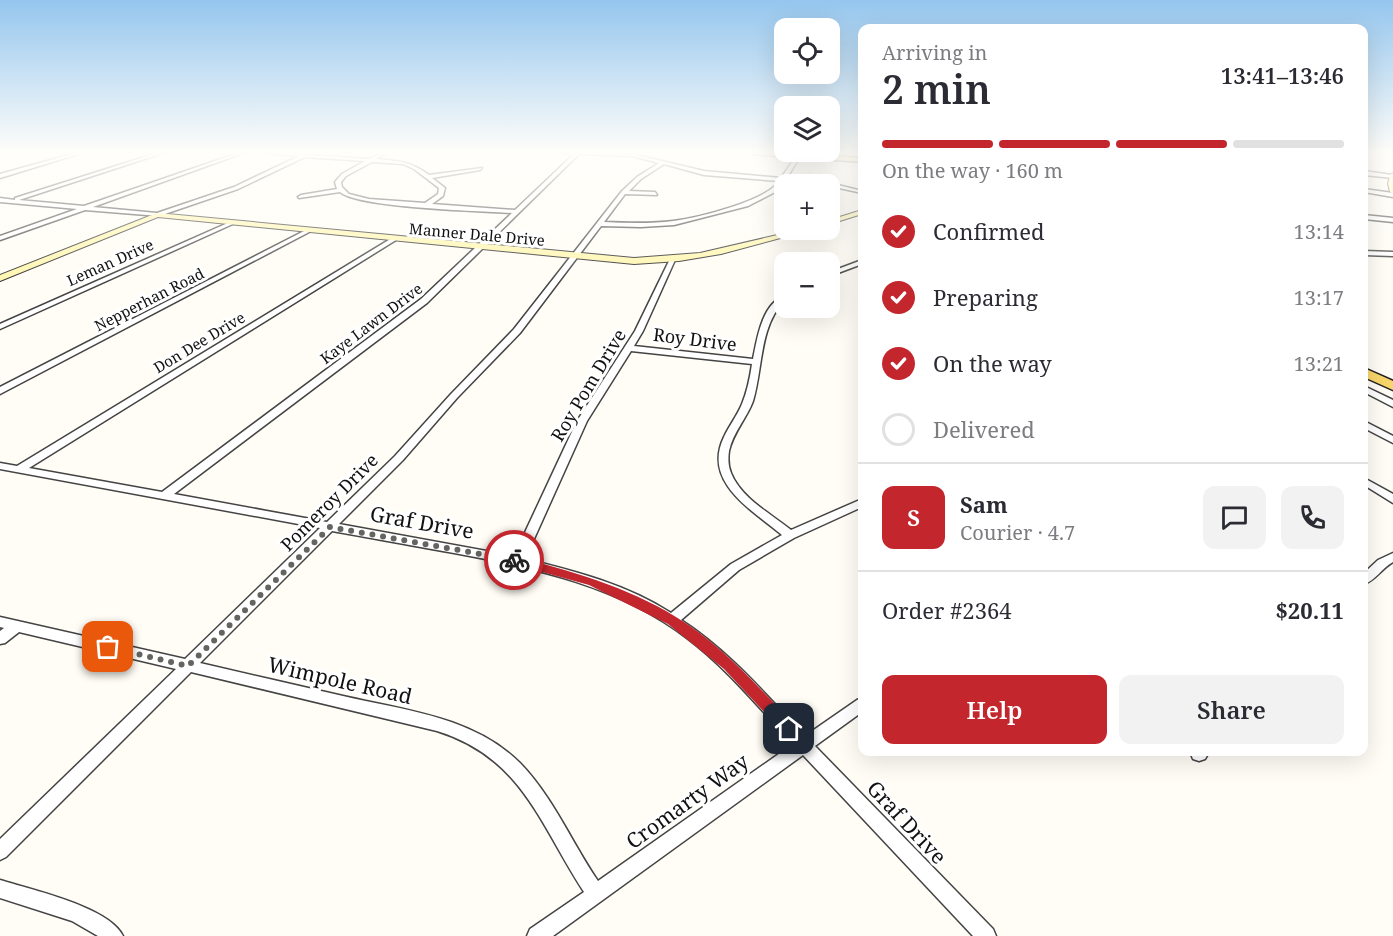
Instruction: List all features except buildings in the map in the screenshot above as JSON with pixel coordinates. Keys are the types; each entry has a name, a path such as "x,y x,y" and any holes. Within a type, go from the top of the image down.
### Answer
{"main road":[{"path":"1368,374 1393,386"}],"street":[{"path":"0,205 29,196"},
{"path":"0,238 121,196"},
{"path":"0,278 157,215 213,196"},
{"path":"352,196 361,200 518,212"},
{"path":"425,206 440,196"},
{"name":"Kaye Lawn Drive","path":"164,496 424,301 535,196"},
{"name":"Pomeroy Drive","path":"0,851 399,458 454,396 517,331 621,196"},
{"path":"599,224 650,225 696,219 760,200 767,196"},
{"name":"Manner Dale Drive","path":"0,200 628,261 672,260 724,253 774,239"},
{"path":"840,219 858,213"},
{"path":"1368,217 1393,220"},
{"name":"Leman Drive","path":"0,327 232,223"},
{"name":"Nepperhan Road","path":"0,391 310,230"},
{"name":"Don Dee Drive","path":"20,469 394,239"},
{"path":"1368,254 1393,254"},
{"name":"Roy Pom Drive","path":"518,561 582,421 630,348 672,260"},
{"path":"840,270 858,264"},
{"path":"774,310 769,316 747,404 725,446 723,465 735,487 790,535"},
{"name":"Roy Drive","path":"630,348 757,362"},
{"path":"1368,391 1393,404"},
{"path":"1368,426 1393,440"},
{"name":"Graf Drive","path":"0,466 518,561 592,581 672,620 729,666 986,936"},
{"path":"1368,483 1393,499"},
{"path":"672,620 735,567 790,535 858,505"},
{"path":"1368,576 1382,563 1393,557"},
{"path":"0,639 7,624"},
{"name":"Wimpole Road","path":"7,624 422,721 460,732 479,741 506,760 530,787 582,875 596,894"},
{"name":"Cromarty Way","path":"537,936 858,707"},
{"path":"0,889 82,916 98,924 113,936"}],"way so far":[{"path":"108,647 188,666 330,527 514,560"}],"route":[{"path":"514,560 592,581 672,620 729,666 789,729"}]}
